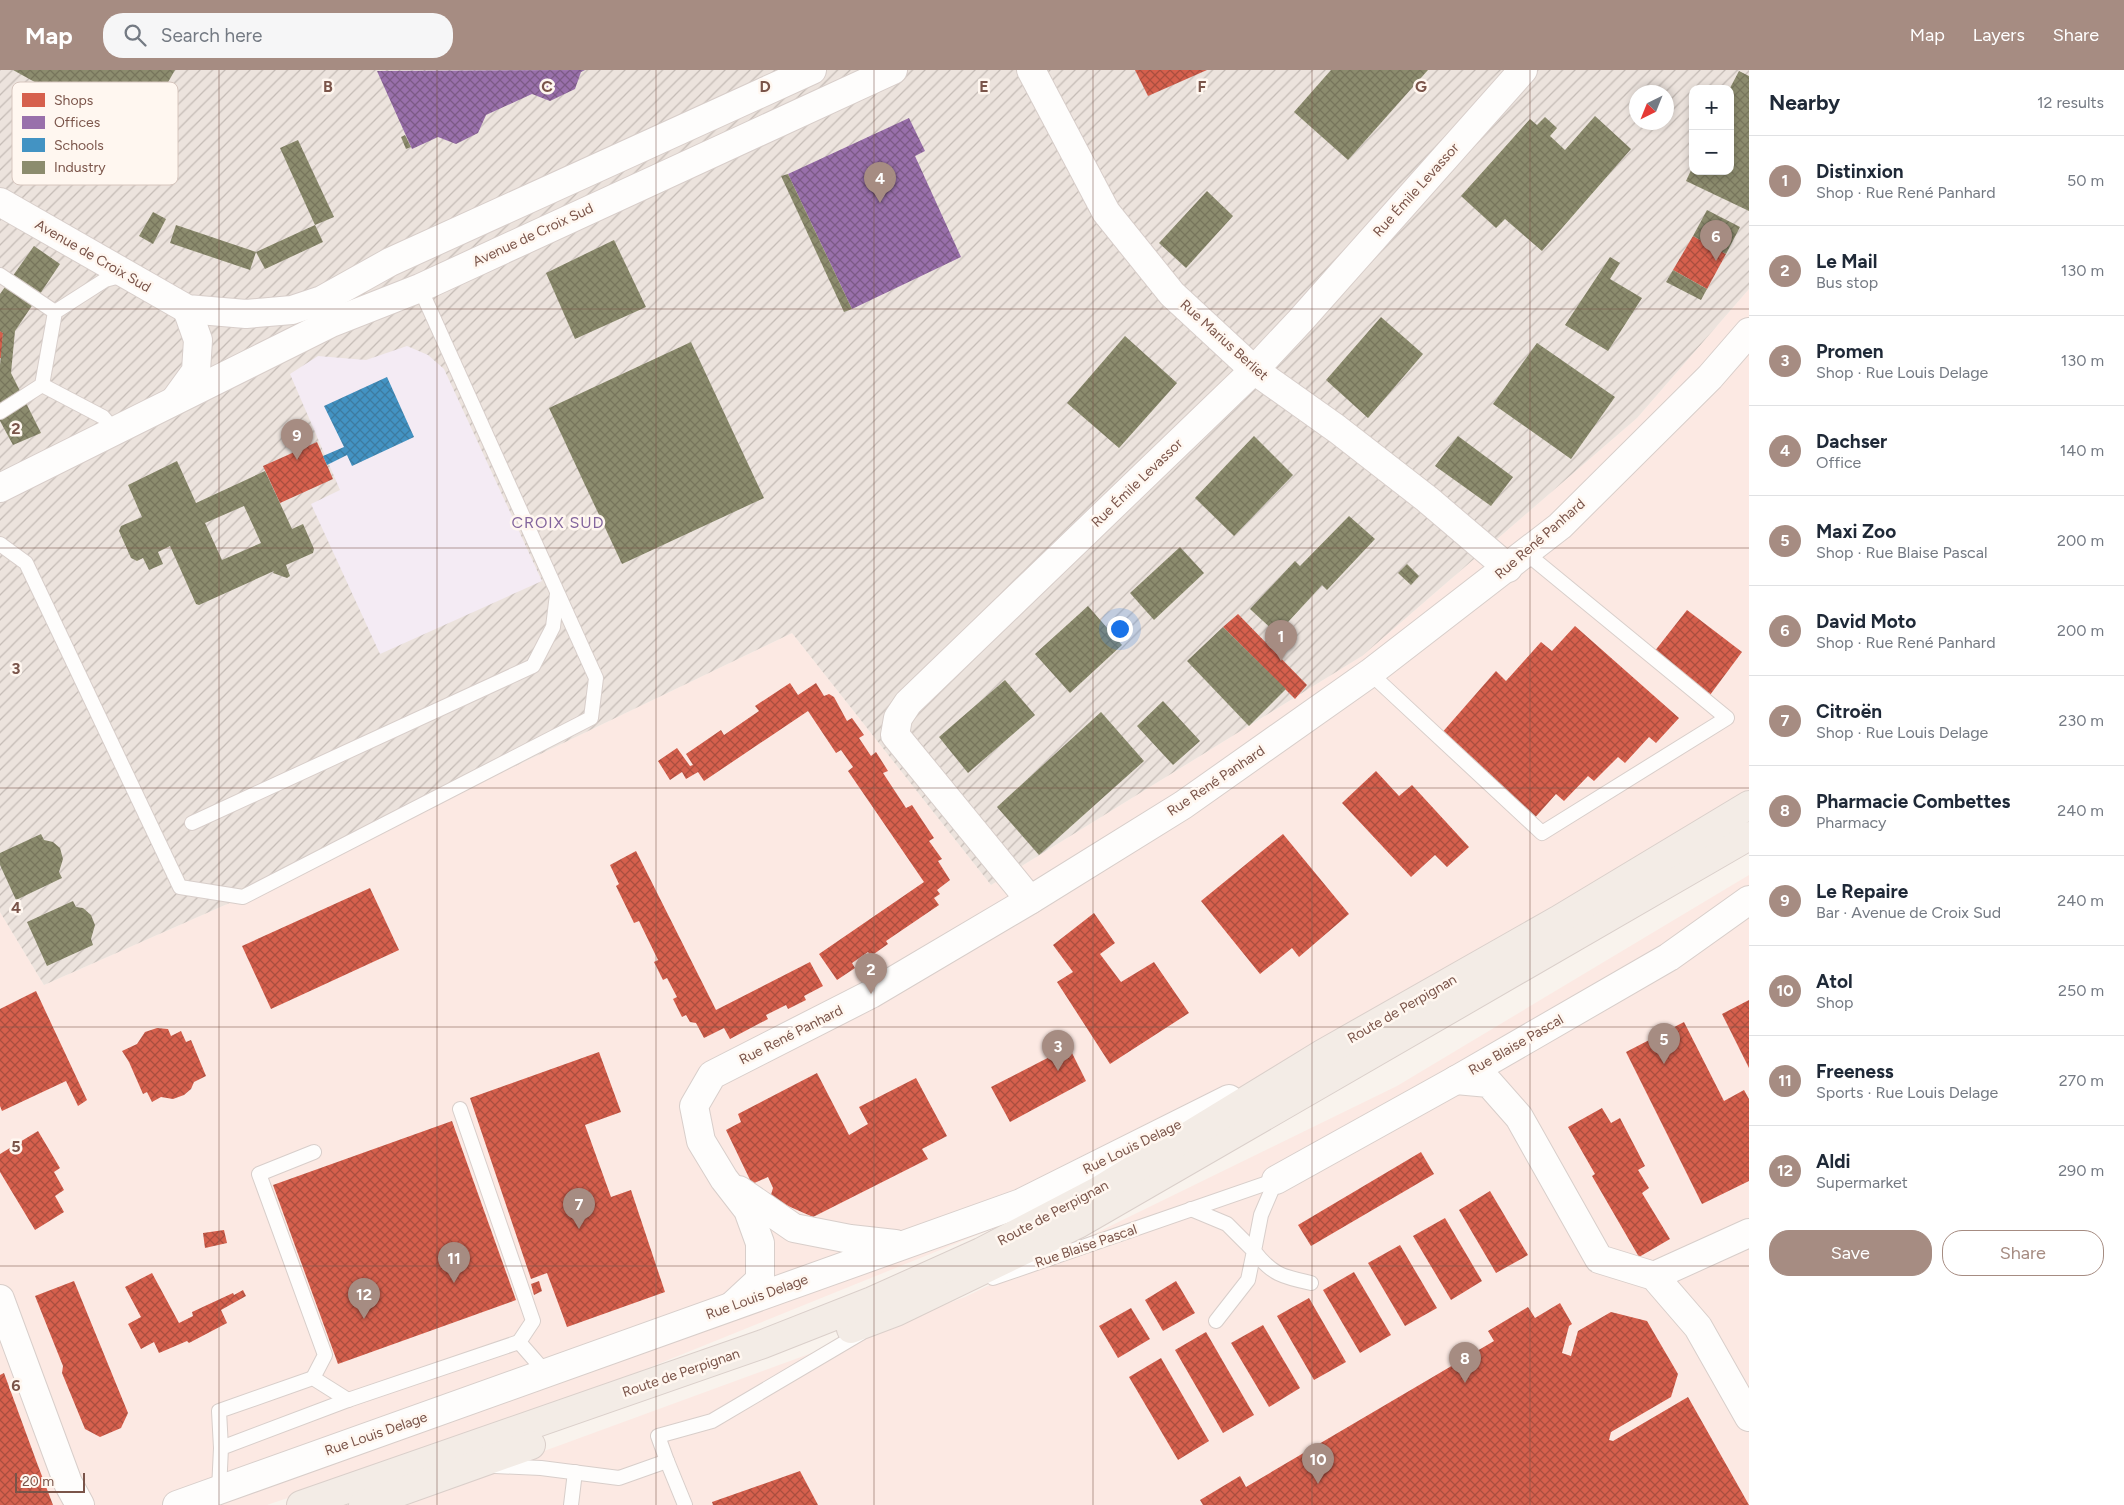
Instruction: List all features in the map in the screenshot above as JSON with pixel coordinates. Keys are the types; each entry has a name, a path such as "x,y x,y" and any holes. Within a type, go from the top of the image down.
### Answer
{"main road":[{"name":"Route de Perpignan","path":"300,1505 762,1344 872,1301 980,1252 1098,1191 1322,1054 1558,920 1749,805"},
{"name":"Route de Perpignan","path":"372,1504 896,1312 1078,1224 1749,836"}],"street":[{"name":"Avenue de Croix Sud","path":"0,202 187,309 246,314 292,310 322,300 390,262 812,70"},
{"name":"Avenue de Croix Sud","path":"0,488 331,323 420,288 893,70"},
{"name":"Rue Marius Berliet","path":"1031,70 1106,212 1172,294 1254,370 1352,440 1427,499 1517,561"},
{"name":"Rue Émile Levassor","path":"1030,900 895,735 898,718 908,703 1254,370 1300,322 1523,70"},
{"name":"Avenue de Croix Sud","path":"174,401 196,371 198,340 187,309"},
{"name":"Rue René Panhard","path":"732,1306 760,1280 760,1243 748,1210 724,1179 701,1141 694,1106 712,1075 870,994 1030,900 1183,805 1370,673 1560,526 1704,384 1749,332"},
{"name":"Rue Blaise Pascal","path":"1276,1180 1456,1080 1669,957 1749,900"},
{"name":"Rue Louis Delage","path":"177,1505 1021,1203 1137,1143 1322,1054"},
{"path":"1456,1080 1489,1083 1519,1117 1598,1259 1654,1276 1698,1327 1749,1417"},
{"name":"Rue René Panhard","path":"724,1179 794,1228 850,1240 901,1245"},
{"path":"1654,1276 1749,1233"},
{"path":"0,1299 68,1483 80,1505"}],"lane":[{"path":"0,412 42,384 55,312 105,280 124,274"},
{"path":"0,275 55,312"},
{"path":"0,544 26,564 180,887 243,897 591,718 596,678 420,288"},
{"path":"42,384 102,417 115,431"},
{"path":"1370,673 1542,833 1727,718 1517,561"},
{"path":"192,823 533,666 553,627 557,593"},
{"path":"221,1448 348,1400 519,1342 533,1321 460,1109"},
{"path":"219,1490 221,1448 219,1411 313,1378 325,1355 260,1174 314,1152"},
{"path":"1216,1321 1248,1280 1261,1215 1276,1180"},
{"name":"Rue Blaise Pascal","path":"667,1462 658,1436 712,1421 896,1312 1276,1180"},
{"path":"1191,1208 1228,1224 1254,1251 1266,1267 1290,1279 1311,1283"},
{"path":"519,1342 546,1374"},
{"path":"313,1378 348,1400"},
{"path":"476,1465 575,1472 619,1478 667,1462 686,1505"},
{"path":"571,1505 575,1472"}],"shaded area":[{"path":"0,70 1749,70 1749,289 1637,418 1362,656 991,885 792,633 243,897 44,985 0,912"},
{"path":"1749,289 1749,793 1440,978 992,1229 522,1419 267,1505 0,1505 0,912 44,985 243,897 792,633 991,885 1362,656 1637,418"},
{"path":"407,346 428,355 444,369 542,581 380,654 311,504 340,490 290,374 318,356 366,360"},
{"path":"1749,875 1749,1505 397,1505 965,1297 1397,1086"}],"building: Shops":[{"path":"1135,70 1207,70 1148,96"},
{"path":"1693,236 1726,254 1707,289 1673,270"},
{"path":"0,331 3,333 2,358 0,358"},
{"path":"317,442 333,479 280,503 263,466"},
{"path":"1687,610 1742,652 1710,695 1654,652"},
{"path":"1238,614 1307,685 1295,699 1223,627"},
{"path":"1575,626 1679,718 1656,743 1649,737 1625,763 1618,757 1594,781 1588,776 1564,801 1556,794 1532,821 1440,735 1496,671 1506,681 1541,642 1552,651"},
{"path":"790,683 798,695 816,683 824,696 829,694 834,697 847,721 852,718 864,735 859,738 871,756 876,752 888,771 883,773 906,808 912,805 934,838 929,841 942,859 938,861 950,880 937,890 940,894 934,898 939,905 886,941 888,944 871,956 868,952 852,963 855,968 837,980 819,954 924,882 848,771 853,767 841,750 836,753 808,711 704,781 698,772 686,779 682,772 670,780 658,761 677,748 690,766 693,765 686,754 721,730 724,735 759,711 755,706"},
{"path":"1376,771 1399,796 1412,785 1469,847 1447,867 1435,855 1411,877 1342,803"},
{"path":"1283,834 1349,914 1299,957 1292,948 1260,974 1201,901"},
{"path":"636,851 716,1010 810,962 823,986 804,996 806,1000 788,1009 786,1005 766,1015 768,1019 730,1039 724,1028 704,1038 696,1023 690,1022 686,1015 682,1017 673,999 677,997 667,978 663,980 654,962 658,960 639,921 634,923 616,886 619,884 610,865"},
{"path":"370,888 399,950 271,1009 242,946"},
{"path":"1094,913 1115,943 1100,954 1121,982 1154,962 1189,1013 1110,1064 1057,982 1073,972 1053,945"},
{"path":"36,991 87,1100 78,1106 66,1081 2,1111 0,1106 0,1009"},
{"path":"1749,1000 1749,1068 1722,1014"},
{"path":"1684,1022 1724,1101 1744,1090 1749,1099 1749,1181 1702,1204 1626,1052"},
{"path":"157,1028 168,1029 171,1036 181,1031 186,1042 191,1040 206,1076 194,1082 191,1089 184,1095 173,1099 161,1097 152,1102 147,1092 143,1094 122,1051 137,1044 145,1032"},
{"path":"1069,1047 1086,1081 1010,1122 991,1087"},
{"path":"599,1052 621,1112 585,1125 611,1197 631,1190 665,1292 567,1327 547,1273 531,1279 470,1098"},
{"path":"817,1073 849,1135 868,1124 859,1107 916,1078 947,1136 922,1149 928,1159 813,1217 770,1198 773,1188 768,1177 752,1184 726,1130 741,1122 738,1114"},
{"path":"1602,1108 1611,1123 1620,1118 1645,1166 1638,1170 1649,1188 1642,1193 1670,1239 1639,1257 1592,1176 1595,1174 1568,1127"},
{"path":"452,1121 516,1300 338,1364 273,1185"},
{"path":"38,1131 60,1168 54,1172 64,1190 55,1196 64,1212 35,1230 0,1172 0,1154"},
{"path":"1421,1152 1434,1174 1311,1246 1298,1225"},
{"path":"1490,1191 1528,1255 1496,1273 1459,1210"},
{"path":"1445,1218 1482,1281 1451,1300 1413,1236"},
{"path":"224,1230 227,1243 205,1248 203,1233"},
{"path":"1400,1245 1437,1308 1405,1326 1368,1263"},
{"path":"1354,1272 1391,1335 1360,1353 1323,1290"},
{"path":"152,1273 179,1323 193,1316 192,1312 233,1293 234,1295 243,1290 246,1296 221,1310 227,1323 189,1343 187,1341 159,1353 154,1342 141,1349 128,1324 141,1317 125,1287"},
{"path":"74,1281 128,1413 121,1428 100,1437 85,1429 62,1373 63,1366 35,1296"},
{"path":"539,1281 542,1291 534,1295 531,1284"},
{"path":"1176,1281 1195,1313 1163,1331 1145,1300"},
{"path":"1309,1298 1346,1362 1314,1380 1277,1316"},
{"path":"1560,1303 1572,1324 1569,1326 1562,1353 1571,1356 1578,1331 1611,1312 1647,1321 1678,1374 1671,1397 1611,1432 1609,1440 1613,1441 1688,1397 1749,1505 1203,1505 1200,1500 1240,1476 1246,1487 1494,1341 1488,1331 1528,1307 1535,1318"},
{"path":"1131,1308 1150,1339 1118,1358 1099,1326"},
{"path":"1263,1325 1300,1388 1269,1407 1231,1343"},
{"path":"1206,1332 1254,1415 1223,1433 1175,1350"},
{"path":"1161,1358 1209,1441 1178,1460 1129,1377"},
{"path":"4,1373 53,1505 0,1505 0,1375"},
{"path":"800,1471 818,1505 713,1505 712,1502"}],"building: Offices":[{"path":"585,70 581,72 575,89 550,101 532,94 486,115 478,133 456,144 438,137 412,149 377,71"},
{"path":"909,118 925,151 915,156 961,257 852,309 788,174"}],"building: Schools":[{"path":"387,377 414,437 352,466 347,455 327,465 323,456 344,447 324,406"}],"building: Industry":[{"path":"13,70 175,70 168,82 35,82"},
{"path":"1331,70 1428,70 1348,160 1294,112"},
{"path":"1739,71 1749,76 1749,211 1686,181 1689,175 1734,175 1734,85 1732,85"},
{"path":"1595,116 1631,149 1542,251 1505,219 1496,228 1461,196 1530,119 1537,125 1545,117 1557,128 1550,136 1565,150"},
{"path":"405,135 411,147 406,149 401,137"},
{"path":"298,140 334,217 315,225 280,148"},
{"path":"788,174 852,309 844,312 781,176"},
{"path":"1207,191 1233,216 1186,268 1159,243"},
{"path":"1707,210 1740,227 1726,254 1693,236"},
{"path":"153,212 166,219 153,244 139,236"},
{"path":"176,225 256,252 250,270 170,243"},
{"path":"315,225 323,242 265,269 256,252"},
{"path":"614,240 646,307 575,339 546,273"},
{"path":"34,246 60,264 15,331 11,373 41,433 13,445 0,421 0,365 3,333 0,331 0,294"},
{"path":"1610,257 1620,263 1610,279 1642,298 1608,351 1565,325"},
{"path":"1673,270 1707,289 1701,300 1666,282"},
{"path":"1381,317 1423,354 1368,418 1326,380"},
{"path":"1125,336 1177,383 1119,448 1067,403"},
{"path":"691,342 764,498 622,564 549,408"},
{"path":"1537,343 1615,397 1571,459 1493,404"},
{"path":"1254,436 1293,475 1234,536 1195,498"},
{"path":"1458,436 1513,477 1491,506 1435,466"},
{"path":"177,461 196,503 265,471 292,529 303,524 314,549 313,553 286,565 290,576 287,578 273,573 274,571 199,605 196,604 170,546 158,552 163,564 149,570 143,558 137,561 131,558 119,531 121,526 142,517 128,485","holes":["244,506 261,543 222,560 205,523"]},
{"path":"1349,516 1375,539 1327,590 1322,585 1277,634 1250,609 1295,561 1300,566"},
{"path":"1180,547 1204,573 1154,620 1130,593"},
{"path":"1407,564 1419,576 1411,585 1398,573"},
{"path":"1088,606 1122,645 1070,693 1035,654"},
{"path":"1223,627 1286,689 1249,726 1187,661"},
{"path":"1005,680 1035,715 968,773 939,737"},
{"path":"1163,701 1200,741 1173,765 1137,726"},
{"path":"1101,712 1144,761 1039,855 997,807"},
{"path":"41,834 44,840 53,842 60,848 63,859 59,872 62,878 16,900 0,865 0,853"},
{"path":"73,901 76,907 83,908 91,915 95,925 91,939 93,945 47,966 27,922"}],"place":[{"name":"Dachser","path":"880,203"},
{"name":"David Moto","path":"1716,261"},
{"name":"Le Repaire","path":"297,460"},
{"name":"Distinxion","path":"1281,661"},
{"name":"Le Mail","path":"871,994"},
{"name":"Maxi Zoo","path":"1664,1064"},
{"name":"Promen","path":"1058,1071"},
{"name":"Citroën","path":"579,1229"},
{"name":"Freeness","path":"454,1283"},
{"name":"Aldi","path":"364,1319"},
{"name":"Pharmacie Combettes","path":"1465,1383"},
{"name":"Atol","path":"1318,1484"}],"district":[{"name":"CROIX SUD","path":"558,522"}]}
